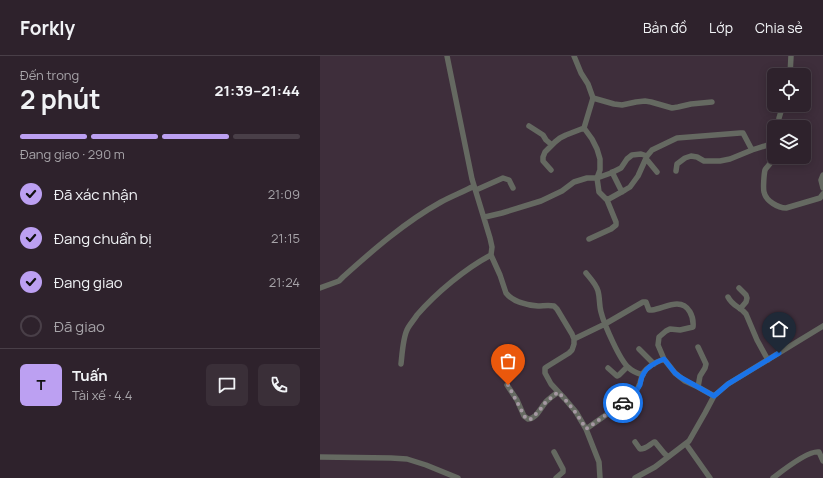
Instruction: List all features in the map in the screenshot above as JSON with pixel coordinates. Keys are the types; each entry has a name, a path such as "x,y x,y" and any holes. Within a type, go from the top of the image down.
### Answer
{"street":[{"path":"447,56 475,188 492,243 491,255 500,275 504,289 508,295 513,299 527,304 536,306 554,306 574,339 573,348 571,351 548,366 545,373 551,384 576,412 586,429 598,462 600,478"},
{"path":"574,56 581,73 588,84 593,98 584,128 594,144 600,159 600,170 597,178 599,192 607,200 616,220 616,225 611,229 588,239"},
{"path":"790,68 791,56"},
{"path":"593,98 614,104 622,105 636,102 651,102 672,108 712,102"},
{"path":"529,126 543,135 552,145"},
{"path":"551,170 543,161 545,152 555,142 566,135 584,128"},
{"path":"607,200 630,187 638,176 646,158 652,150 677,138 740,132 743,133 752,150"},
{"path":"676,171 677,164 688,156 697,157 704,161 720,161 767,146"},
{"path":"484,217 541,201 562,191 574,182 587,178 597,178 612,172 621,168 625,161 632,155 641,154 657,172"},
{"path":"770,164 765,170 764,192 767,198 779,207 786,208 820,198 823,194"},
{"path":"612,172 622,192"},
{"path":"823,175 821,180 823,188"},
{"path":"320,288 344,278 373,251 411,221 441,202 503,178 508,180 513,188"},
{"path":"401,364 406,331 416,317 433,298 464,272 491,255"},
{"path":"586,273 598,289 600,298 600,312 624,364 636,373 642,375"},
{"path":"739,288 747,298 746,302 740,309"},
{"path":"728,296 731,302 746,314 757,340 768,360"},
{"path":"574,339 646,302 650,310 677,304 683,305 692,316 693,327 680,330 670,329 666,331 659,337 658,345 664,359 675,373 691,384 714,396"},
{"path":"635,478 655,467 689,441 714,396 728,384 823,326"},
{"path":"698,347 706,364 700,376 698,387"},
{"path":"639,349 654,364"},
{"path":"586,429 630,398 640,384 642,375 648,367 664,359"},
{"path":"608,368 617,376 628,367"},
{"path":"508,385 524,416 529,420 558,392"},
{"path":"635,442 640,449 643,449 655,442 668,457"},
{"path":"686,444 710,478"},
{"path":"554,452 563,472 556,478"},
{"path":"773,478 803,457 814,452 819,452 823,461"},
{"path":"320,457 407,459 458,478"}],"way so far":[{"path":"508,385 526,419 531,419 545,403 558,392 576,412 586,429 623,403"}],"route":[{"path":"623,403 637,390 642,375 648,367 664,359 675,373 685,381 714,396 728,384 779,353"}]}
